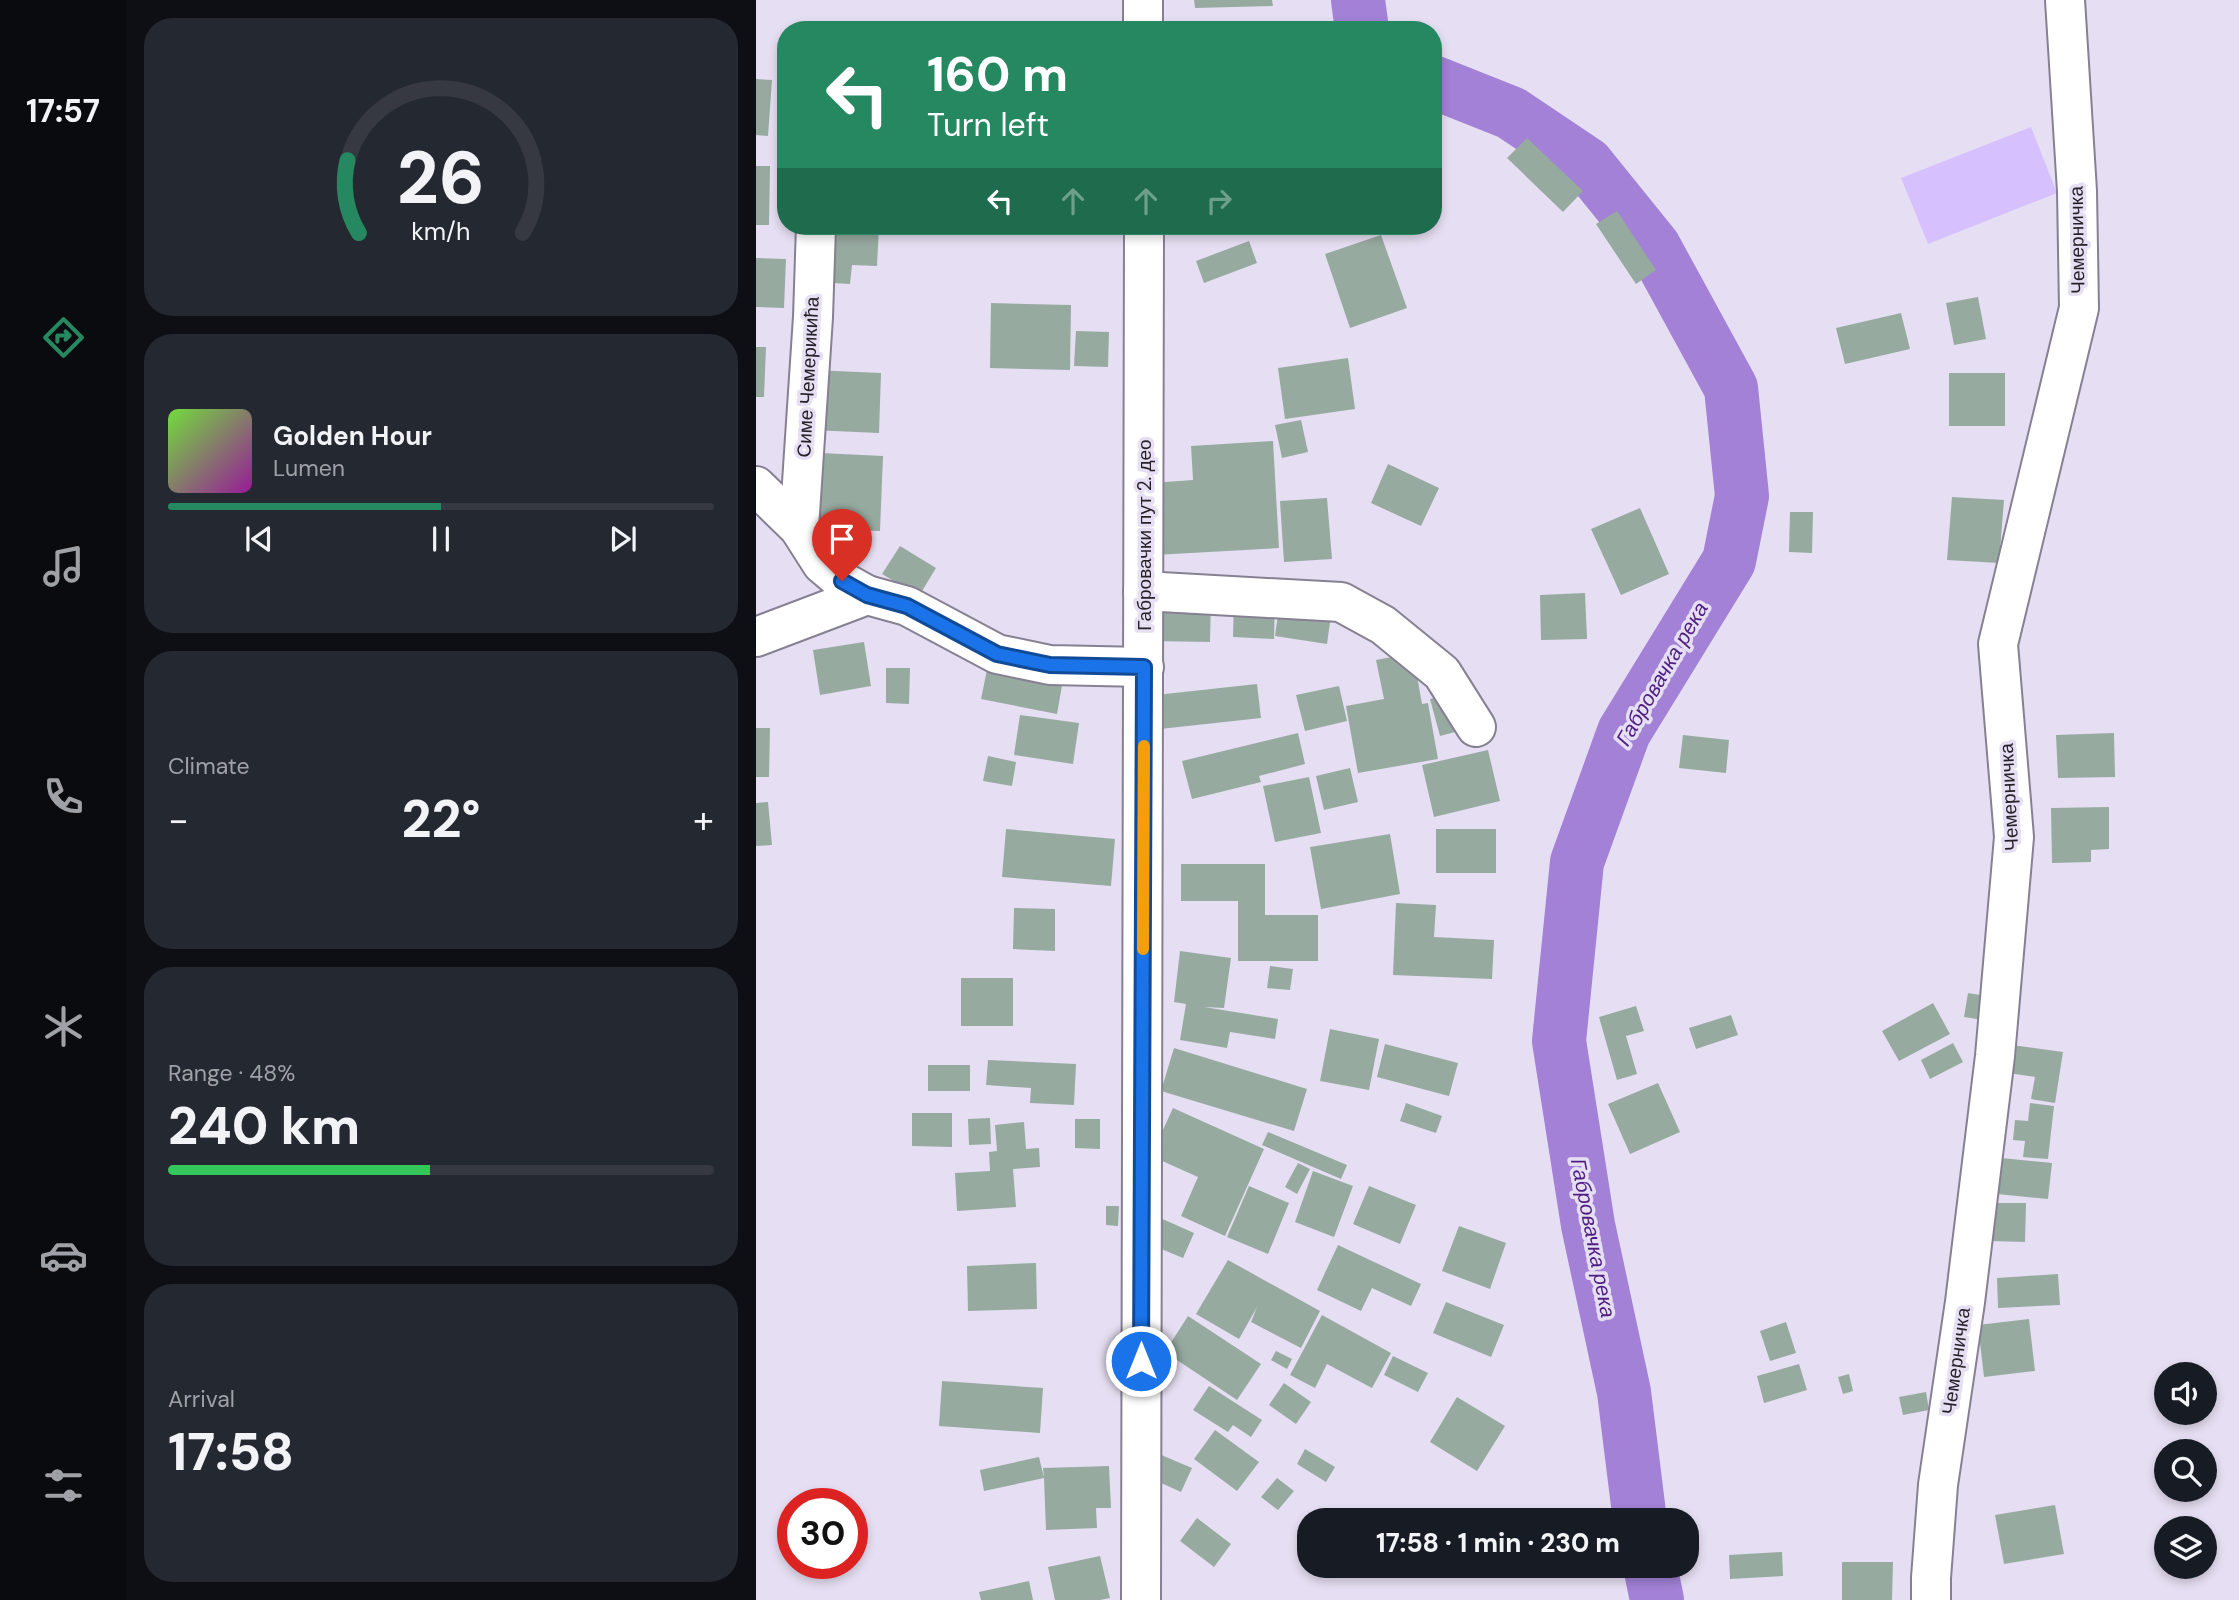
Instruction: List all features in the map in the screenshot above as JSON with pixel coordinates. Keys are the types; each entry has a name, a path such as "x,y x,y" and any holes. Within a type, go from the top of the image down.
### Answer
{"street":[{"path":"1143,0 1143,21"},
{"name":"Чемерничка","path":"1931,1600 1938,1485 1965,1301 1993,1070 2014,837 1998,644 2078,308 2077,191 2065,0"},
{"name":"Симе Чемерикића","path":"799,528 816,235"},
{"name":"Габровачки пут 2. део","path":"1144,235 1143,591 1150,1594"},
{"path":"756,486 799,528 822,564 842,581 867,595 907,606 997,654 1050,665 1144,667"},
{"path":"1143,591 1341,602 1383,625 1442,673 1476,727"},
{"path":"756,637 867,595"}],"shaded area":[{"path":"2031,127 2057,193 1928,244 1901,178"}],"building":[{"path":"1194,0 1272,0 1273,6 1195,8"},
{"path":"756,79 772,80 768,136 756,135"},
{"path":"1527,138 1583,191 1563,212 1507,158"},
{"path":"756,166 770,166 769,225 756,225"},
{"path":"1617,211 1656,270 1636,284 1596,224"},
{"path":"818,235 879,235 877,266 852,265 850,284 815,282"},
{"path":"1381,235 1407,308 1350,328 1325,254"},
{"path":"1249,241 1257,263 1204,283 1196,261"},
{"path":"756,258 786,259 784,308 756,307"},
{"path":"1978,297 1986,339 1954,345 1946,303"},
{"path":"991,303 1071,305 1070,370 990,368"},
{"path":"1901,313 1910,349 1845,364 1836,328"},
{"path":"1076,331 1109,332 1108,367 1074,366"},
{"path":"756,347 766,347 764,397 756,397"},
{"path":"1348,358 1355,409 1285,419 1278,368"},
{"path":"814,370 881,373 879,433 811,430"},
{"path":"1949,373 2005,373 2005,426 1949,426"},
{"path":"1301,420 1308,452 1282,458 1275,425"},
{"path":"1273,441 1279,548 1155,555 1151,483 1193,480 1191,446"},
{"path":"821,453 883,456 880,531 818,529"},
{"path":"1388,464 1439,488 1421,526 1371,503"},
{"path":"1952,497 2004,500 1999,563 1947,560"},
{"path":"1327,498 1332,559 1284,562 1280,501"},
{"path":"1640,508 1669,574 1621,595 1591,529"},
{"path":"1790,512 1813,512 1812,553 1789,552"},
{"path":"900,546 936,568 919,596 882,574"},
{"path":"1585,593 1587,639 1541,640 1540,595"},
{"path":"1153,595 1211,596 1210,642 1152,641"},
{"path":"1234,597 1275,599 1274,639 1233,637"},
{"path":"1280,600 1332,608 1327,644 1275,636"},
{"path":"864,642 871,686 820,695 813,650"},
{"path":"1413,653 1422,704 1428,703 1438,759 1358,773 1346,706 1384,699 1376,660"},
{"path":"989,660 1064,674 1057,714 981,699"},
{"path":"886,668 910,668 909,704 886,703"},
{"path":"1257,684 1261,718 1160,729 1156,695"},
{"path":"1339,686 1347,721 1305,731 1296,695"},
{"path":"1450,694 1459,731 1440,736 1430,699"},
{"path":"1020,715 1079,723 1073,764 1014,755"},
{"path":"756,728 770,728 769,777 756,777"},
{"path":"1298,733 1305,764 1259,776 1261,782 1192,799 1182,761"},
{"path":"2114,733 2115,777 2058,778 2056,735"},
{"path":"1683,735 1729,740 1726,773 1679,768"},
{"path":"1488,750 1500,801 1434,817 1422,765"},
{"path":"988,756 1016,762 1012,786 983,781"},
{"path":"1350,768 1358,802 1324,810 1316,776"},
{"path":"1309,777 1321,833 1275,842 1263,786"},
{"path":"768,802 772,845 756,846 756,803"},
{"path":"2109,807 2109,849 2091,850 2091,862 2052,863 2051,808"},
{"path":"1006,829 1115,839 1111,886 1002,877"},
{"path":"1436,829 1496,829 1496,873 1436,873"},
{"path":"1390,834 1400,894 1321,909 1310,847"},
{"path":"1181,864 1265,864 1265,915 1318,915 1318,961 1238,961 1238,901 1181,901"},
{"path":"1396,903 1436,905 1434,937 1494,940 1492,979 1393,975"},
{"path":"1014,908 1055,909 1055,951 1013,949"},
{"path":"1180,951 1231,958 1224,1008 1204,1007 1278,1019 1275,1039 1230,1032 1227,1048 1180,1040 1186,1004 1174,1002"},
{"path":"1270,966 1293,969 1290,990 1267,988"},
{"path":"961,978 1013,978 1013,1026 961,1026"},
{"path":"1968,993 1986,996 1983,1020 1964,1017"},
{"path":"1933,1003 1950,1034 1899,1061 1882,1031"},
{"path":"1636,1006 1644,1031 1626,1036 1637,1074 1617,1080 1599,1017"},
{"path":"1731,1015 1738,1035 1696,1049 1689,1028"},
{"path":"1330,1029 1379,1039 1369,1090 1320,1081"},
{"path":"1953,1043 1963,1062 1930,1079 1921,1060"},
{"path":"1385,1044 1458,1063 1449,1096 1377,1077"},
{"path":"2012,1045 2063,1052 2055,1103 2031,1099 2035,1077 2008,1073"},
{"path":"1174,1048 1307,1089 1294,1131 1161,1091"},
{"path":"988,1060 1076,1064 1074,1105 1030,1103 1031,1088 986,1085"},
{"path":"928,1065 970,1065 970,1091 928,1091"},
{"path":"1658,1083 1680,1132 1630,1154 1608,1104"},
{"path":"1406,1103 1442,1116 1436,1133 1400,1121"},
{"path":"2030,1103 2054,1106 2048,1159 2023,1157 2025,1141 2013,1140 2015,1120 2028,1121"},
{"path":"1173,1108 1264,1149 1225,1236 1181,1216 1198,1177 1151,1156"},
{"path":"912,1113 952,1113 952,1147 912,1146"},
{"path":"990,1118 991,1144 969,1145 968,1119"},
{"path":"1075,1119 1100,1119 1100,1149 1075,1148"},
{"path":"1024,1122 1026,1149 1039,1148 1040,1167 1013,1169 1016,1207 957,1211 955,1173 990,1171 989,1152 997,1151 995,1125"},
{"path":"1268,1132 1347,1165 1341,1179 1262,1145"},
{"path":"2001,1158 2052,1163 2048,1199 1997,1194"},
{"path":"1298,1163 1310,1169 1297,1194 1285,1187"},
{"path":"1313,1171 1353,1186 1334,1237 1295,1222"},
{"path":"1249,1186 1289,1203 1268,1254 1227,1237"},
{"path":"1369,1186 1416,1205 1400,1244 1353,1224"},
{"path":"1992,1203 2026,1203 2025,1242 1991,1241"},
{"path":"1106,1206 1119,1206 1118,1226 1106,1225"},
{"path":"1158,1217 1194,1233 1183,1258 1147,1243"},
{"path":"1459,1226 1506,1243 1490,1289 1442,1271"},
{"path":"1338,1245 1421,1284 1411,1306 1372,1288 1361,1311 1317,1290"},
{"path":"1228,1260 1320,1311 1301,1348 1251,1322 1257,1307 1239,1339 1196,1314"},
{"path":"1036,1263 1037,1309 968,1311 967,1266"},
{"path":"2058,1274 2060,1305 1998,1308 1997,1278"},
{"path":"1446,1302 1504,1325 1491,1357 1433,1333"},
{"path":"1322,1315 1391,1353 1372,1388 1327,1364 1315,1388 1290,1375"},
{"path":"1188,1316 1261,1364 1237,1400 1165,1352"},
{"path":"2029,1319 2035,1371 1984,1377 1978,1325"},
{"path":"1786,1322 1796,1353 1770,1361 1760,1331"},
{"path":"1276,1351 1292,1359 1287,1369 1271,1360"},
{"path":"1393,1356 1428,1373 1418,1392 1384,1375"},
{"path":"1799,1364 1807,1390 1764,1403 1757,1376"},
{"path":"1849,1374 1853,1391 1843,1394 1838,1377"},
{"path":"942,1381 1043,1388 1040,1433 939,1426"},
{"path":"1284,1383 1311,1402 1296,1424 1269,1405"},
{"path":"1209,1386 1262,1420 1251,1437 1233,1425 1228,1432 1193,1410"},
{"path":"1926,1392 1929,1410 1903,1415 1899,1397"},
{"path":"1457,1397 1505,1426 1477,1471 1430,1442"},
{"path":"1215,1430 1259,1462 1237,1491 1194,1459"},
{"path":"1305,1449 1335,1467 1326,1482 1297,1464"},
{"path":"1159,1454 1192,1468 1181,1492 1148,1477"},
{"path":"1039,1457 1044,1478 984,1491 980,1470"},
{"path":"1109,1466 1111,1508 1096,1508 1097,1528 1046,1530 1043,1468"},
{"path":"1277,1478 1294,1491 1278,1510 1261,1497"},
{"path":"2055,1505 2064,1554 2004,1564 1995,1515"},
{"path":"1197,1518 1231,1544 1214,1567 1180,1541"},
{"path":"1782,1552 1783,1576 1730,1579 1729,1555"},
{"path":"1100,1556 1110,1598 1055,1600 1048,1567"},
{"path":"1842,1562 1893,1562 1892,1600 1842,1600"},
{"path":"1029,1581 1033,1600 981,1600 979,1592"}],"waterway":[{"name":"Габровачка река","path":"1358,0 1361,21"},
{"name":"Габровачка река","path":"1442,86 1511,113 1587,164 1654,247 1731,388 1742,496 1729,561 1624,732 1577,862 1559,1041 1588,1225 1624,1392 1638,1508"},
{"name":"Габровачка река","path":"1652,1578 1657,1600"}],"slow traffic":[{"path":"1143,949 1144,746"}],"route":[{"path":"842,581 867,595 907,606 997,654 1050,665 1144,667 1141,1361"}]}
